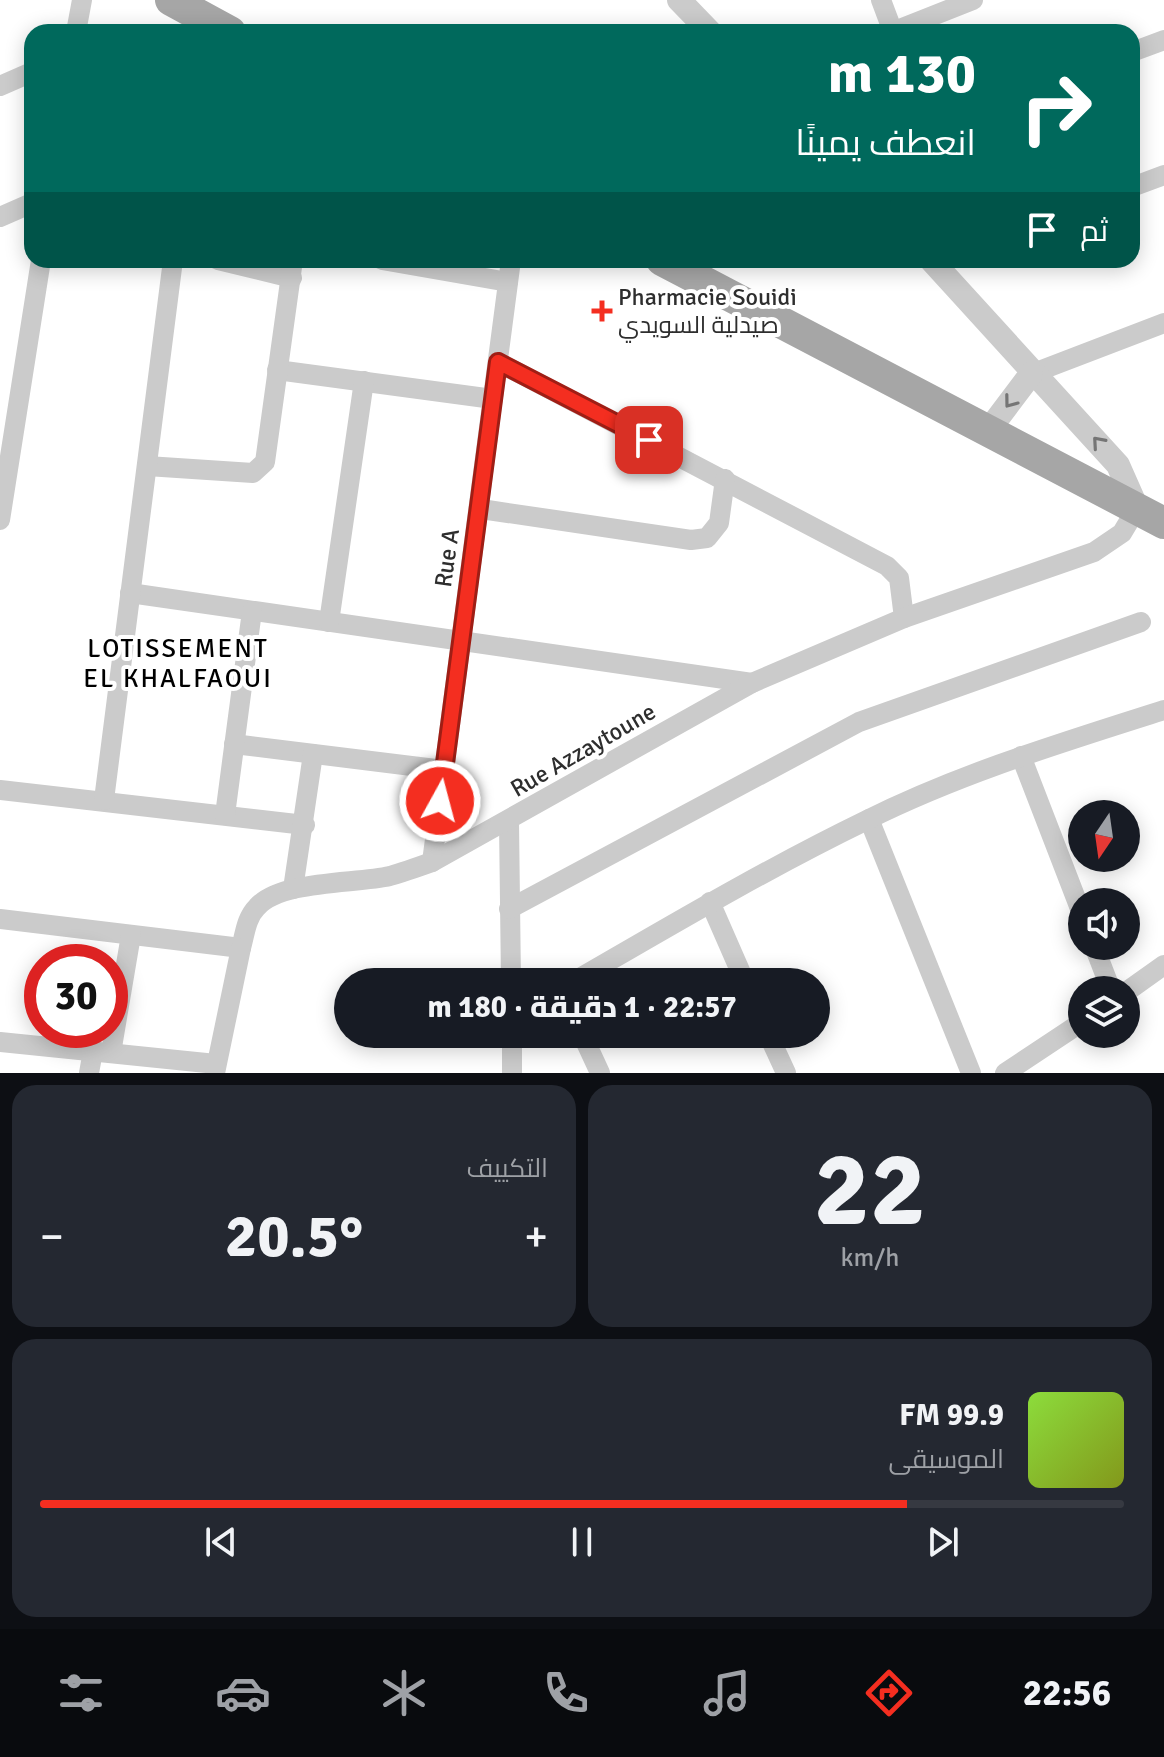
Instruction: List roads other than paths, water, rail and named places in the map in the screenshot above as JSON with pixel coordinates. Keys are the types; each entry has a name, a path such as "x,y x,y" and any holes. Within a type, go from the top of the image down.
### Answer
{"main road":[{"path":"171,0 215,24"},
{"path":"677,268 1151,516"}],"street":[{"path":"78,24 82,0"},
{"path":"679,0 702,24"},
{"path":"881,0 889,24"},
{"path":"912,24 973,0"},
{"path":"1140,49 1164,40"},
{"path":"0,86 24,76"},
{"path":"1140,184 1164,175"},
{"path":"0,217 24,206"},
{"path":"0,520 40,268"},
{"path":"104,800 172,268"},
{"path":"428,268 508,282"},
{"name":"Rue A","path":"432,862 481,509 510,268"},
{"path":"940,268 1031,374 1118,465 1151,516"},
{"path":"147,466 253,473 265,462 293,269"},
{"path":"988,431 1031,374 1164,323"},
{"path":"498,362 887,566 899,578 904,618"},
{"path":"277,370 493,399"},
{"path":"329,622 364,381"},
{"path":"481,509 691,540 707,538 719,523 725,479"},
{"name":"Rue Azzaytoune","path":"216,1068 248,920 258,905 293,889 390,876 432,862 509,822 752,683 904,618 1094,552 1151,516"},
{"path":"130,593 752,683"},
{"path":"225,815 252,611"},
{"path":"509,909 859,722 1141,622"},
{"path":"597,968 710,902 869,819 1021,756 1164,710"},
{"path":"234,744 444,770"},
{"path":"293,889 305,825 313,754"},
{"path":"1021,756 1072,888"},
{"path":"0,790 305,825"},
{"path":"869,819 971,1073"},
{"path":"509,822 511,968"},
{"path":"710,902 739,968"},
{"path":"0,919 241,948"},
{"path":"89,1073 102,1052 131,935"},
{"path":"1140,982 1164,965"},
{"path":"1005,1073 1068,1031"},
{"path":"0,1042 216,1068"},
{"path":"512,1048 512,1073"},
{"path":"588,1048 600,1073"},
{"path":"774,1048 786,1073"}],"place":[{"name":"Pharmacie Souidi صيدلية السويدي","path":"602,311"}],"district":[{"name":"LOTISSEMENT EL KHALFAOUI","path":"178,663"}]}
